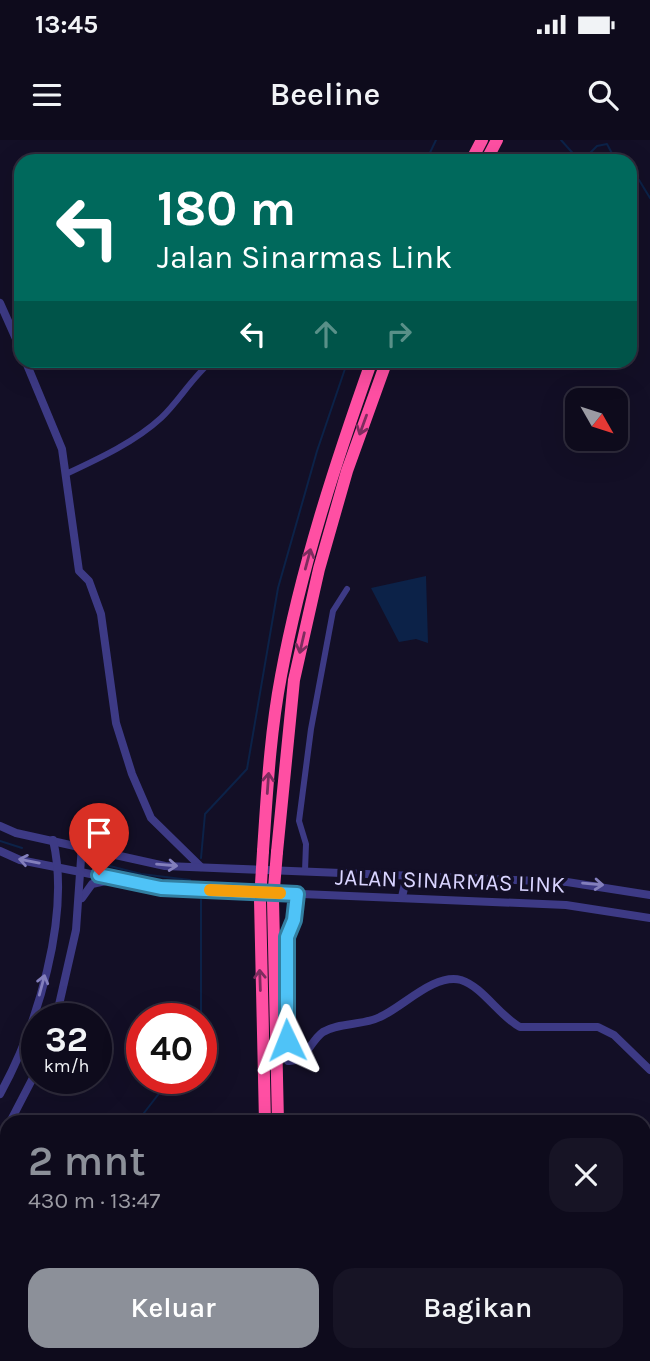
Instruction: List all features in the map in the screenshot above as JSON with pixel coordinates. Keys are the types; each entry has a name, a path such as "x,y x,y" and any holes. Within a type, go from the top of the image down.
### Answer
{"highway":[{"path":"265,1115 266,900 281,678 306,566 334,467 369,368"},
{"path":"270,851 294,680 319,569 347,471 384,368"},
{"path":"266,900 278,1115"}],"street":[{"path":"0,303 14,334"},
{"path":"28,368 62,449 79,571 89,582 101,614 123,751 151,818 201,867"},
{"path":"66,474 118,447 158,420 205,368"},
{"path":"305,871 306,844 299,821 311,729 332,611 346,589"},
{"path":"0,826 16,833 53,840 60,867 53,928 36,1009 0,1094"},
{"name":"JALAN SINARMAS LINK","path":"53,840 152,863 567,882 650,895"},
{"path":"60,1003 68,977 78,909 82,845"},
{"name":"JALAN SINARMAS LINK","path":"0,851 20,860 82,870 161,888 566,905 650,918"},
{"path":"402,897 407,874"},
{"path":"78,909 84,892 92,884 116,879"},
{"path":"297,894 294,920 287,937 288,1061 296,1061 305,1055 324,1031 381,1017 436,983 450,979 468,984 520,1027 586,1026 607,1030 650,1070"},
{"path":"14,1115 25,1094"}],"water":[{"path":"426,576 428,643 416,639 399,642 371,588"}],"waterway":[{"path":"429,154 436,140"},
{"path":"561,140 574,154"},
{"path":"589,154 597,146 607,144 612,154"},
{"path":"637,180 650,198"},
{"path":"201,858 205,814 247,769 278,588 317,451 345,368"},
{"path":"0,841 22,848"},
{"path":"98,863 141,874 190,880"},
{"path":"201,900 201,1003"},
{"path":"142,1115 159,1094"}],"slow traffic":[{"path":"210,890 280,893"}],"route":[{"path":"99,875 161,888 297,894 294,920 287,937 287,1040"}]}
